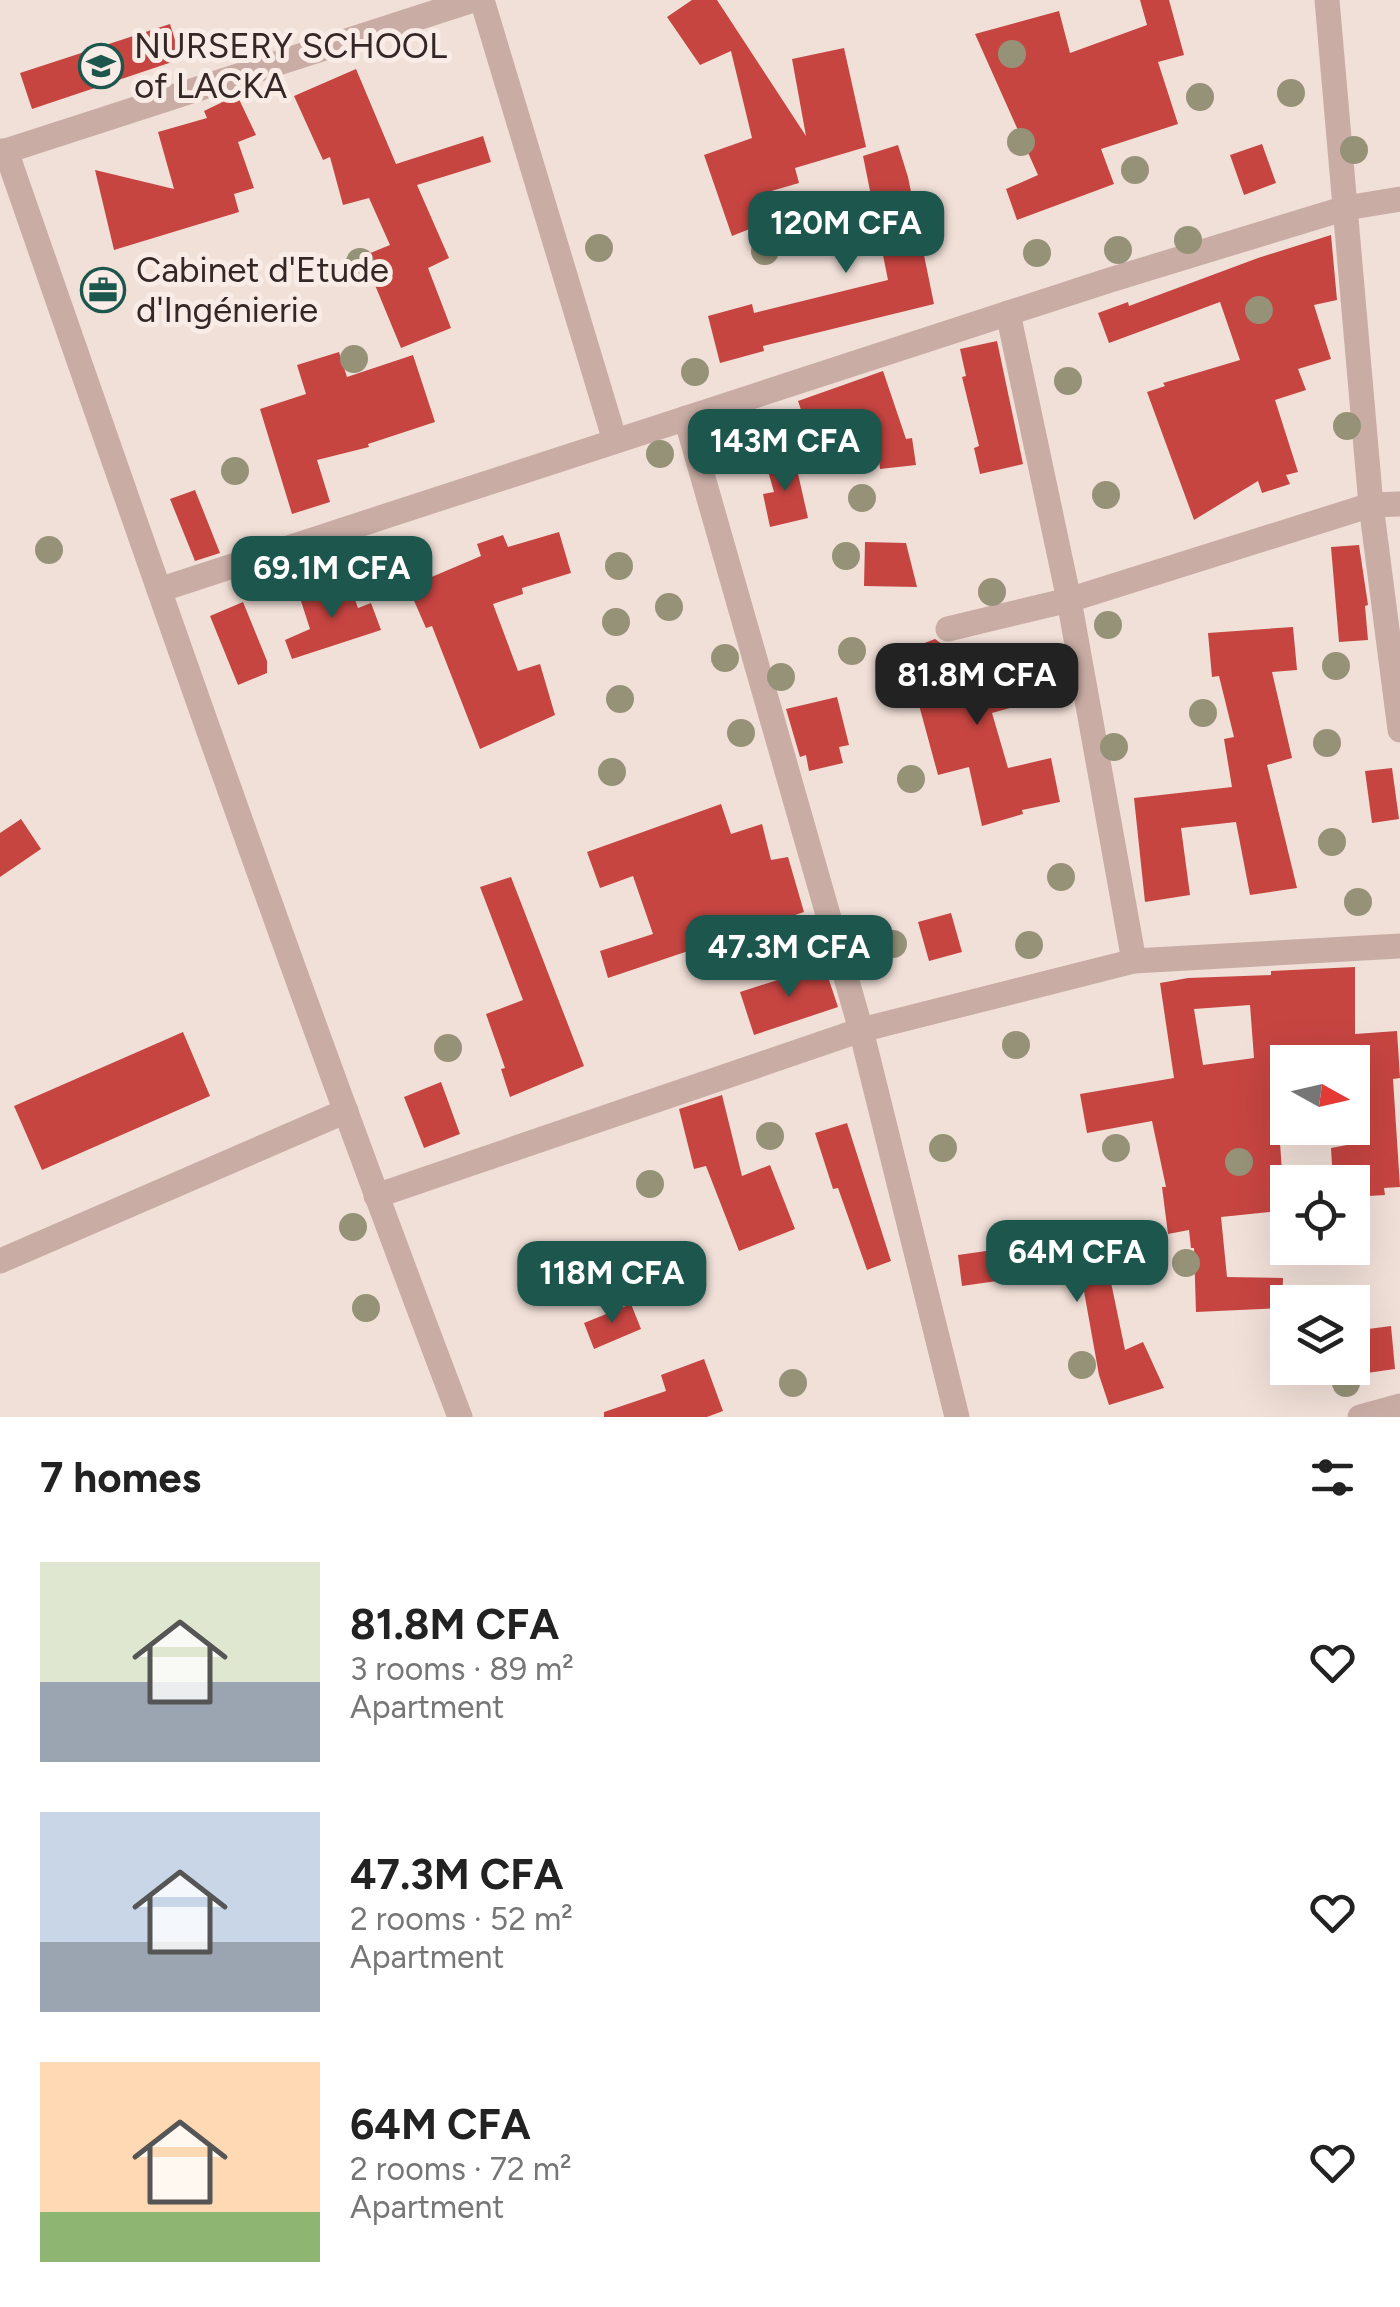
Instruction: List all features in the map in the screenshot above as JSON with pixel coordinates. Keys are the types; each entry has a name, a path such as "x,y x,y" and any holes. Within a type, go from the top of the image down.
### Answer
{"street":[{"path":"460,1417 376,1196 3,151 473,0"},
{"path":"482,0 615,441"},
{"path":"1327,0 1371,505 1400,730"},
{"path":"159,590 1008,314 1346,208 1400,199"},
{"path":"1008,314 1070,600 1134,961"},
{"path":"686,418 860,1030 957,1417"},
{"path":"948,629 1070,600 1371,505 1400,504"},
{"path":"376,1196 860,1030 1134,961 1400,946"},
{"path":"0,1261 346,1111"},
{"path":"1360,1417 1400,1406"}],"building":[{"path":"692,0 717,0 806,136 792,59 844,48 866,147 795,168 799,183 761,194 772,220 732,236 704,155 752,138 731,51 700,65 667,17"},
{"path":"1140,0 1169,0 1184,55 1158,62 1178,124 1101,149 1114,184 1017,220 1006,189 1038,175 975,34 1059,11 1070,53 1147,25"},
{"name":"NURSERY SCHOOL of LACKA","path":"170,24 181,59 32,109 20,73"},
{"path":"356,69 396,164 483,136 491,162 417,185 449,258 428,268 451,328 401,348 363,256 390,245 369,198 343,205 330,157 323,160 294,96"},
{"path":"237,95 256,135 238,142 254,188 234,194 239,212 114,250 95,170 174,189 158,132 207,118 204,111"},
{"path":"1262,144 1276,183 1244,195 1230,155"},
{"path":"898,145 934,304 763,346 764,351 720,363 708,316 752,304 754,313 888,280 863,156"},
{"path":"1331,235 1337,300 1314,305 1331,359 1298,369 1306,390 1275,400 1298,472 1286,475 1290,484 1262,493 1258,481 1194,520 1147,392 1165,386 1163,383 1240,360 1220,302 1109,343 1098,313 1128,302 1129,306"},
{"path":"997,341 1023,464 980,474 974,448 979,446 962,377 966,376 960,349"},
{"path":"339,352 347,377 413,355 435,422 368,444 369,447 317,460 330,502 292,514 260,409 306,394 297,365"},
{"path":"883,371 906,439 912,438 916,465 880,469 874,418 811,439 798,401"},
{"path":"794,456 808,518 770,527 763,494 774,492 766,464"},
{"path":"195,490 220,553 195,561 170,499"},
{"path":"559,532 571,573 522,588 523,594 493,604 518,671 540,664 555,715 480,749 432,626 426,628 408,587 481,556 477,544 503,535 508,547"},
{"path":"865,542 906,543 917,587 864,586"},
{"path":"1359,545 1368,605 1368,640 1339,642 1331,547"},
{"path":"349,583 358,608 371,603 381,630 292,659 285,640 310,629 300,598"},
{"path":"243,602 267,661 267,673 238,685 210,616"},
{"path":"1293,627 1297,670 1272,672 1292,758 1267,765 1297,888 1250,895 1236,822 1181,828 1190,895 1145,902 1134,798 1232,787 1224,739 1234,737 1219,676 1212,677 1208,633"},
{"path":"935,639 952,645 961,671 1020,655 1031,702 992,713 1008,768 1051,758 1060,802 1022,810 1023,814 982,826 969,767 938,775 916,694 911,696 899,662 908,659 906,650"},
{"path":"837,697 849,745 839,747 843,763 809,771 806,755 800,757 786,709"},
{"path":"1392,768 1399,819 1372,823 1365,771"},
{"path":"721,804 731,834 762,824 771,860 788,857 804,912 608,978 600,951 653,934 633,876 600,888 587,852"},
{"path":"21,819 41,849 0,877 0,833"},
{"path":"511,877 584,1066 510,1097 501,1069 505,1068 486,1014 523,1000 480,887"},
{"path":"951,913 962,952 929,961 918,922"},
{"path":"824,965 838,1007 754,1035 740,992"},
{"path":"1355,967 1355,1034 1397,1031 1400,1078 1393,1079 1400,1187 1384,1188 1385,1195 1370,1196 1370,1165 1332,1165 1331,1148 1370,1145 1370,1045 1270,1045 1270,1145 1280,1145 1282,1165 1270,1165 1270,1212 1221,1217 1227,1277 1283,1278 1283,1285 1270,1285 1270,1309 1196,1312 1194,1248 1189,1230 1168,1234 1162,1187 1166,1187 1152,1121 1087,1133 1080,1094 1174,1078 1160,983 1271,975 1271,971","holes":["1250,1005 1254,1058 1203,1065 1194,1009"]},
{"path":"183,1032 210,1096 42,1170 14,1106"},
{"path":"441,1082 460,1134 424,1148 404,1097"},
{"path":"722,1095 742,1176 770,1165 795,1229 739,1251 706,1166 694,1169 679,1109"},
{"path":"847,1123 891,1261 867,1270 838,1188 833,1189 815,1133"},
{"path":"1101,1234 1125,1350 1143,1342 1164,1388 1109,1405 1099,1375 1080,1269 962,1286 958,1255"},
{"path":"631,1304 641,1329 594,1349 584,1323"},
{"path":"1391,1326 1395,1369 1370,1373 1370,1329"},
{"path":"704,1359 723,1411 707,1417 604,1417 604,1412 666,1391 661,1375"}],"place":[{"name":"NURSERY SCHOOL of LACKA","path":"101,66"},
{"name":"Cabinet d'Etude d'Ingénierie","path":"103,290"}]}
